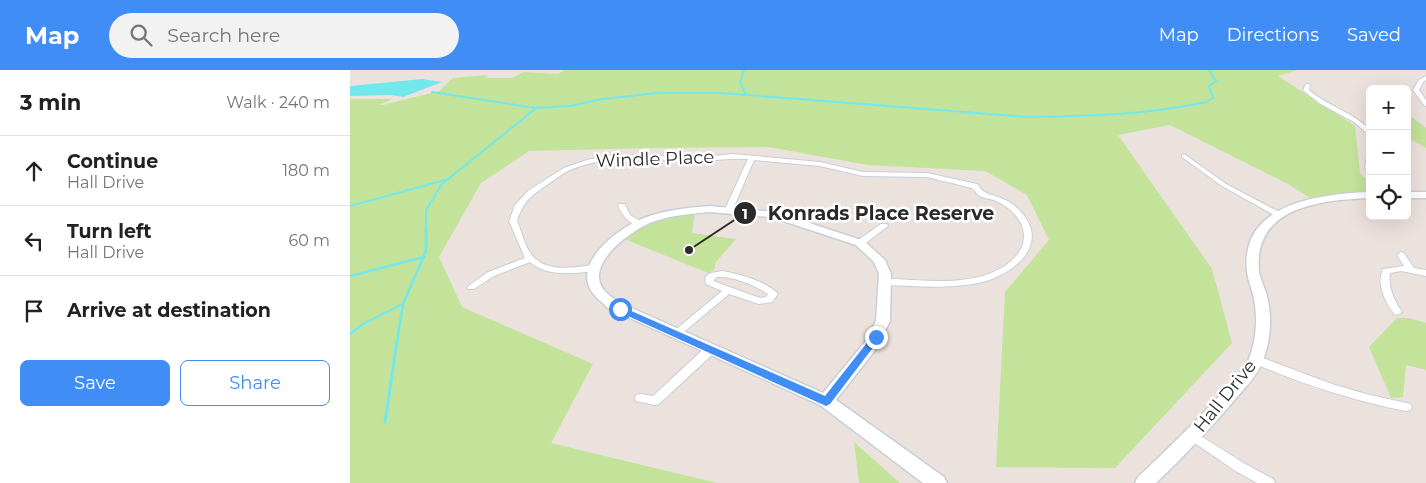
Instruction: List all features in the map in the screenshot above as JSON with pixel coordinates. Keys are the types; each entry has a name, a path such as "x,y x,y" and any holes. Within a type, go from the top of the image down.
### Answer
{"street":[{"path":"1426,78 1421,81 1416,90 1426,104"},
{"path":"1308,85 1306,90 1313,97 1351,118 1367,130"},
{"name":"Windle Place","path":"530,259 513,226 515,213 527,196 566,169 589,161 612,157 706,159 729,156 824,164 863,174 927,176 974,186 982,194 1005,203 1015,210 1025,222 1028,236 1023,254 1015,262 996,274 972,281 948,283 886,282"},
{"path":"1184,156 1224,184 1279,214"},
{"path":"729,209 752,158"},
{"name":"Hall Drive","path":"1144,483 1193,436 1251,370 1256,360 1264,331 1263,313 1253,273 1253,247 1258,234 1267,223 1293,207 1320,199 1366,195"},
{"path":"1411,195 1424,197"},
{"path":"622,206 627,216 639,224"},
{"path":"826,402 871,345 883,321 885,274 879,260 860,243 772,214 729,209 683,211 657,217 624,232 609,244 599,258 595,268 595,285 606,300 633,315 826,402 851,418 938,483"},
{"path":"860,243 884,226"},
{"path":"1401,255 1410,269"},
{"path":"471,287 492,274 530,259 538,265 552,270 566,271 595,268"},
{"path":"1397,312 1390,303 1386,271 1394,268 1426,273"},
{"path":"717,273 725,273 770,291 772,296 767,300 759,301 728,290 711,283 709,278 717,273"},
{"path":"676,334 728,290"},
{"path":"640,398 655,401 711,349"},
{"path":"1256,360 1329,389 1366,400 1406,407"},
{"path":"1193,436 1269,483"}],"green space":[{"path":"564,70 1297,70 1278,76 1355,126 1360,173 1366,179 1366,191 1310,198 1288,184 1170,125 1118,135 1212,269 1232,343 1115,468 996,467 1005,292 1049,240 1027,195 985,171 868,165 768,147 529,151 481,183 439,257 462,307 593,364 551,443 717,483 350,483 350,99 392,99 379,105 383,105 439,91 453,78 486,75 487,78 512,78 523,72 558,74"},
{"path":"1411,118 1426,128 1426,148 1411,139"},
{"path":"695,212 692,233 736,239 716,262 714,270 708,273 622,238 657,221"},
{"path":"1397,318 1409,318 1426,323 1426,370 1406,365 1403,397 1391,398 1369,347"},
{"path":"854,442 900,483 859,483"}],"water":[{"path":"422,79 442,82 403,97 391,95 350,96 350,86"}],"waterway":[{"path":"744,70 740,82 746,95"},
{"path":"746,95 1029,117 1118,114 1162,110 1206,102 1213,98 1209,86 1216,81 1209,70"},
{"path":"432,92 536,108 570,106 602,99 658,93 746,95"},
{"path":"423,257 426,251 426,210 442,184 535,109"},
{"path":"350,206 445,180"},
{"path":"350,276 423,257"},
{"path":"403,304 423,257"},
{"path":"350,334 363,324 403,304"},
{"path":"397,342 403,304"},
{"path":"385,422 397,341"}],"place":[{"name":"Konrads Place Reserve","path":"689,250"}],"route":[{"path":"620,309 826,402 876,337"}]}
